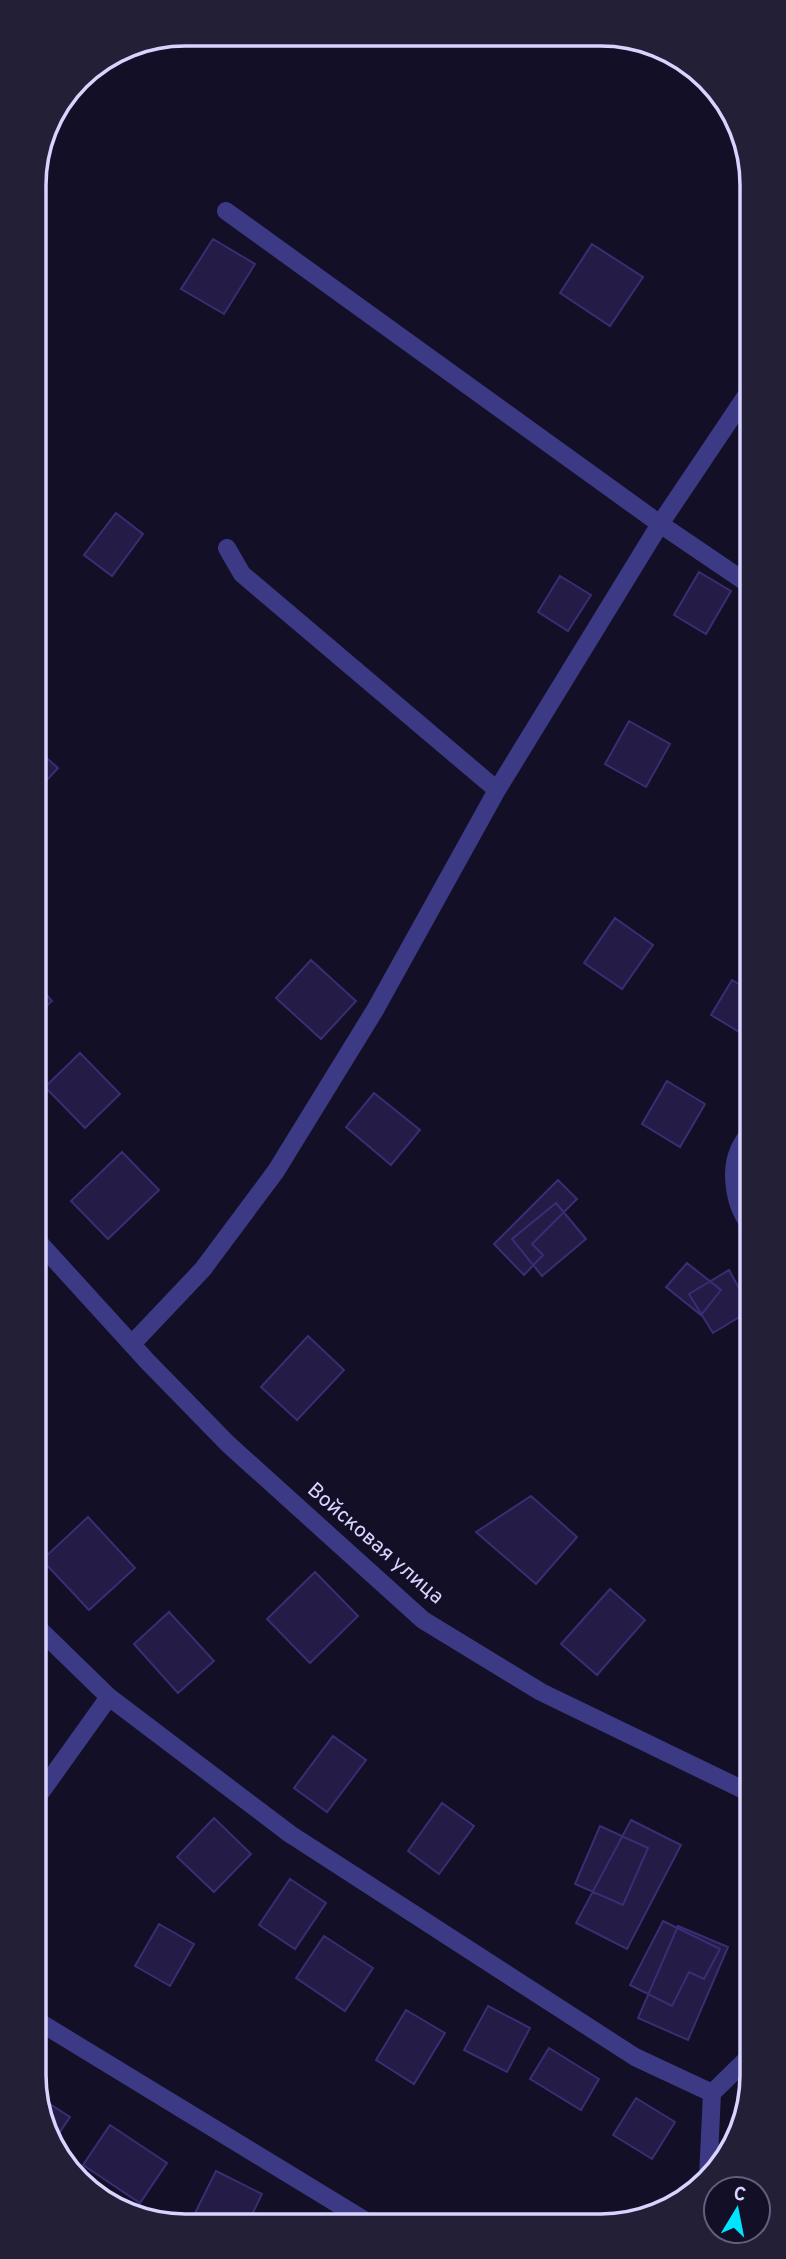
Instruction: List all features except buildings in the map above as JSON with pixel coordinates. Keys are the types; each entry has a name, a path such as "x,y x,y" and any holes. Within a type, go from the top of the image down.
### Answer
{"street":[{"path":"226,211 660,524 740,577"},
{"path":"132,1344 203,1269 276,1171 376,1010 497,790 660,524 740,405"},
{"path":"226,548 242,574 497,790"},
{"path":"740,1148 734,1183 740,1210"},
{"name":"Войсковая улица","path":"46,1250 228,1444 423,1620 541,1692 740,1788"},
{"path":"46,1636 109,1697 313,1849 635,2057 712,2093"},
{"path":"46,1785 109,1697"},
{"path":"46,2026 354,2214"},
{"path":"709,2163 712,2093 740,2066"}]}
